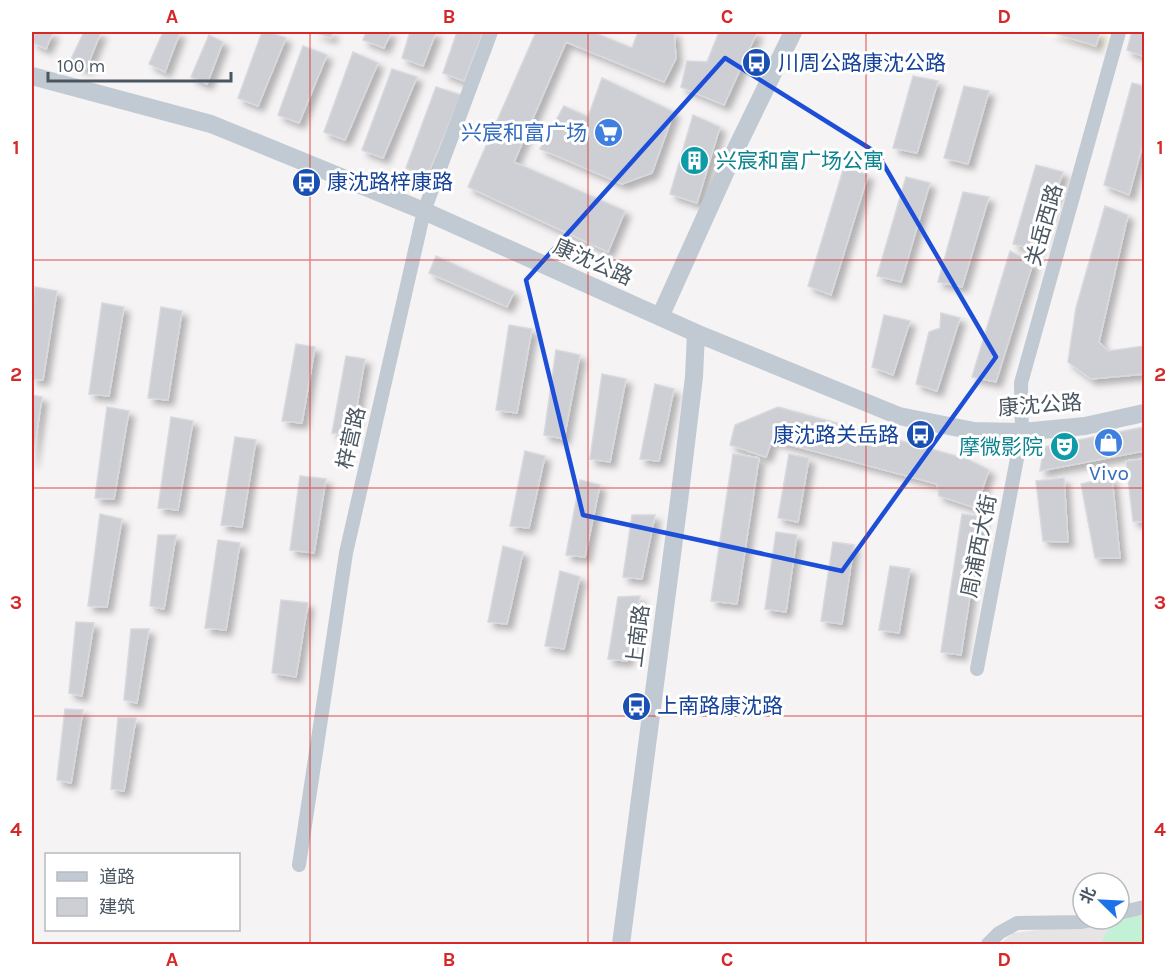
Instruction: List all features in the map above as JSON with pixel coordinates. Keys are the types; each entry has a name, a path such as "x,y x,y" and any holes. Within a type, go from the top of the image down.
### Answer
{"street":[{"name":"梓营路","path":"298,865 346,553 424,211 491,32"},
{"path":"660,317 734,153 793,32"},
{"name":"关岳西路","path":"1022,432 1021,383 1119,32"},
{"name":"康沈公路","path":"32,76 211,124 424,211 696,333 899,416 974,431 1022,432 1086,426 1144,413"},
{"name":"上南路","path":"621,945 679,501 694,377 696,333"},
{"name":"周浦西大街","path":"976,669 1022,432"},
{"path":"988,945 999,933 1017,923 1071,922"}],"highlighted area":[{"path":"725,58 877,153 996,357 842,571 583,515 526,280"}],"shaded area":[{"path":"1030,32 1111,32 1106,52"},
{"path":"1144,913 1144,944 1000,944 1013,933 1071,926 1071,931 1131,931 1131,916"}],"green space":[{"path":"1131,915 1144,915 1144,944 1100,944 1108,931 1131,931"}],"building":[{"path":"35,32 53,32 46,49 32,42"},
{"path":"84,32 101,32 86,69 70,61"},
{"path":"163,32 180,32 165,72 149,64"},
{"path":"262,32 286,38 258,106 238,98"},
{"path":"315,32 333,32 331,38"},
{"path":"366,32 391,32 384,48 363,40"},
{"path":"410,32 436,32 423,66 402,58"},
{"path":"457,32 483,32 464,81 443,73"},
{"path":"536,32 593,32 632,48 638,32 674,32 676,58 664,82 566,42 514,162 625,211 608,252 468,187"},
{"path":"719,32 757,32 724,105 681,87 687,61 707,62"},
{"path":"1051,32 1100,32 1096,46"},
{"path":"1132,32 1144,32 1144,57 1127,50"},
{"path":"209,35 223,42 207,84 191,77"},
{"path":"303,46 327,55 299,123 278,115"},
{"path":"353,52 378,63 345,140 324,132"},
{"path":"392,69 417,77 383,158 362,150"},
{"path":"913,76 938,81 917,153 893,148"},
{"name":"兴宸和富广场","path":"602,78 674,112 652,173 622,184 540,149 564,106 588,117"},
{"path":"1132,83 1144,86 1144,140 1129,195 1104,185"},
{"path":"964,86 989,91 968,164 944,158"},
{"path":"436,87 461,95 427,177 406,168"},
{"name":"兴宸和富广场公寓","path":"693,115 720,127 697,203 670,194"},
{"path":"1036,165 1063,172 1037,250 1013,244"},
{"path":"844,167 868,175 831,295 808,286"},
{"path":"906,177 930,183 901,282 877,276"},
{"path":"963,192 989,197 962,287 938,282"},
{"path":"1105,206 1128,215 1099,342 1108,351 1144,346 1144,374 1091,379 1068,362 1076,308"},
{"path":"1010,251 1033,263 996,382 972,377"},
{"path":"436,256 514,292 507,307 429,273"},
{"path":"35,287 57,291 43,380 32,379 32,315"},
{"path":"102,303 124,307 109,396 89,394"},
{"path":"161,307 182,311 168,400 148,398"},
{"path":"941,313 960,318 937,391 916,384 929,332 940,328"},
{"path":"884,315 910,321 893,375 872,367"},
{"path":"509,325 532,329 517,413 496,410"},
{"path":"296,344 315,347 302,423 282,421"},
{"path":"556,350 580,355 564,439 544,435"},
{"path":"346,356 365,359 352,435 332,433"},
{"path":"602,374 626,379 610,462 590,459"},
{"path":"655,384 674,389 659,461 640,459"},
{"path":"32,395 42,397 32,463"},
{"path":"107,407 129,411 114,499 95,498"},
{"path":"778,407 967,459 989,470 976,508 939,496 937,484 772,440 766,457 730,445 735,425"},
{"path":"171,417 193,421 178,510 158,508"},
{"path":"1144,427 1144,451 1040,471 1044,447"},
{"path":"235,437 256,440 242,527 221,525"},
{"path":"525,451 545,456 529,528 510,526"},
{"path":"733,454 759,458 737,604 711,601"},
{"path":"789,454 809,458 798,522 778,518"},
{"path":"1144,459 1144,522 1133,521 1126,461"},
{"path":"300,476 326,479 314,553 290,550"},
{"path":"1112,477 1120,558 1095,558 1081,484"},
{"path":"1064,478 1068,542 1043,541 1036,481"},
{"path":"580,480 600,485 585,557 566,555"},
{"path":"100,514 122,519 107,607 88,606"},
{"path":"962,514 982,517 961,655 941,652"},
{"path":"632,515 655,515 642,579 623,577"},
{"path":"776,532 797,535 786,612 765,609"},
{"path":"158,535 176,535 164,609 150,606"},
{"path":"218,540 240,543 226,630 205,628"},
{"path":"833,542 854,545 842,624 821,621"},
{"path":"503,546 523,552 507,624 488,622"},
{"path":"890,566 910,569 899,633 879,630"},
{"path":"560,571 580,577 564,649 545,646"},
{"path":"640,596 627,661 608,659 618,597"},
{"path":"281,600 308,603 296,677 272,673"},
{"path":"76,622 94,623 82,696 69,693"},
{"path":"131,629 149,629 137,703 124,700"},
{"path":"65,709 83,710 71,783 57,780"},
{"path":"118,718 136,718 124,791 111,789"}],"place":[{"name":"川周公路康沈公路","path":"757,63"},
{"name":"兴宸和富广场","path":"608,133"},
{"name":"兴宸和富广场公寓","path":"695,161"},
{"name":"康沈路梓康路","path":"306,182"},
{"name":"康沈路关岳路","path":"920,435"},
{"name":"Vivo","path":"1109,442"},
{"name":"摩微影院","path":"1064,447"},
{"name":"上南路康沈路","path":"636,706"}]}
